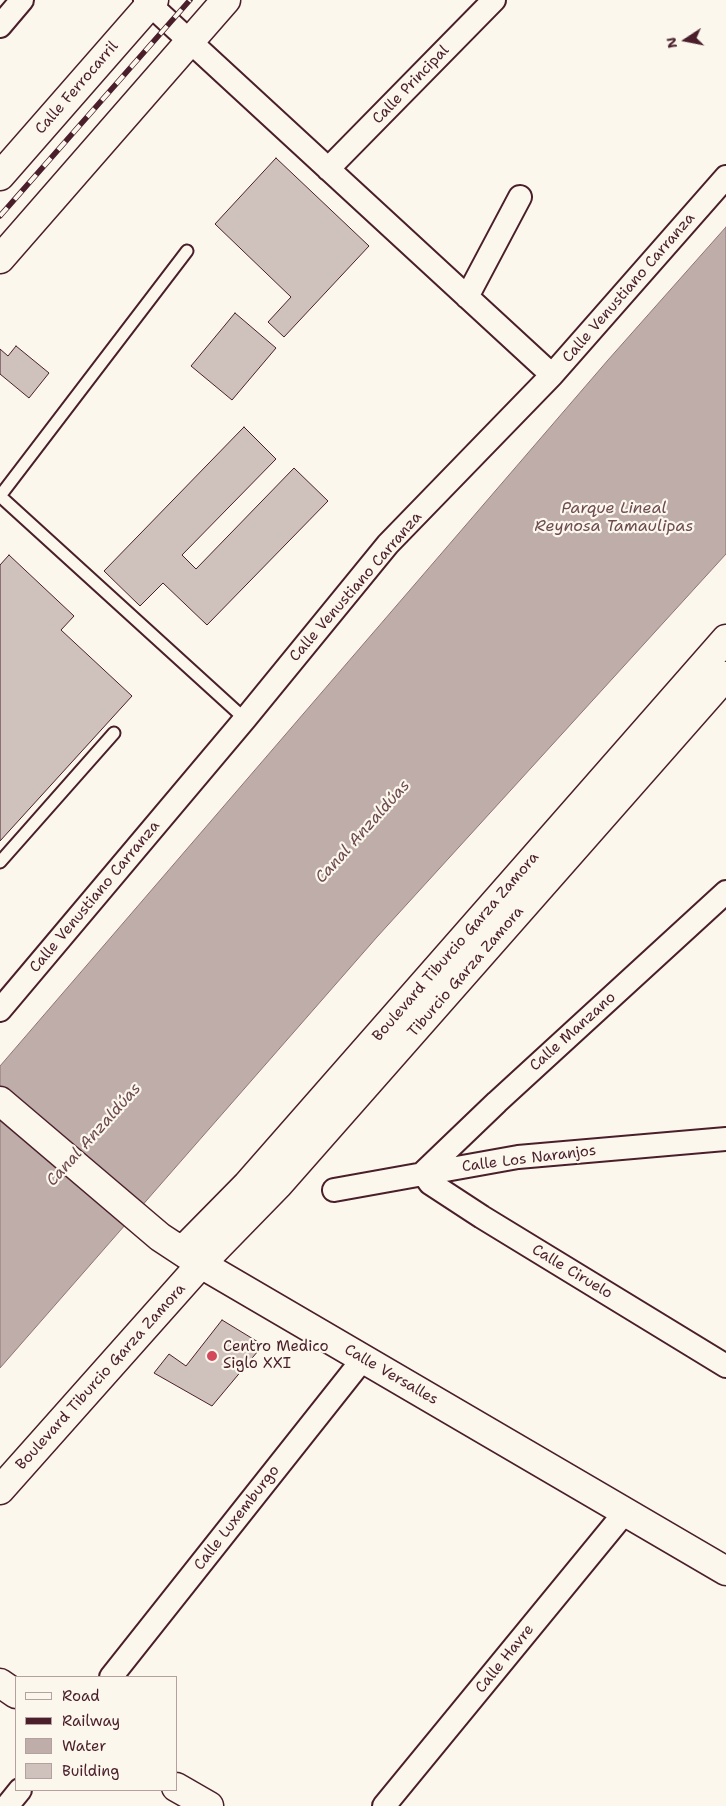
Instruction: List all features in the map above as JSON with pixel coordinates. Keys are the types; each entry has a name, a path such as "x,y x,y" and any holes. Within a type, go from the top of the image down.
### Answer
{"main road":[{"path":"0,259 226,0"},
{"name":"Calle Ferrocarril","path":"0,176 150,2"},
{"name":"Boulevard Tiburcio Garza Zamora","path":"0,1490 181,1251 247,1185 726,639"},
{"name":"Tiburcio Garza Zamora","path":"181,1251 278,1185 726,676"},
{"name":"Calle Versalles","path":"0,1101 181,1251 726,1571"},
{"path":"0,1683 15,1693"},
{"path":"178,1788 209,1806"}],"street":[{"path":"0,26 22,0"},
{"name":"Calle Principal","path":"328,169 494,0"},
{"path":"150,2 189,41 552,375"},
{"name":"Calle Venustiano Carranza","path":"0,1010 245,719 388,544 552,375 726,178"},
{"path":"467,297 520,197"},
{"name":"Calle Manzano","path":"423,1173 497,1102 726,892"},
{"name":"Calle Los Naranjos","path":"334,1190 518,1157 726,1138"},
{"name":"Calle Ciruelo","path":"423,1173 430,1183 482,1217 726,1366"},
{"name":"Calle Luxemburgo","path":"112,1676 363,1359"},
{"name":"Calle Havre","path":"384,1806 626,1511"},
{"path":"7,1806 19,1791"}],"lane":[{"path":"187,251 0,496 245,719"},
{"path":"0,862 114,733"}],"water":[{"name":"Parque Lineal Reynosa Tamaulipas","path":"726,227 726,554 377,937 0,1368 0,1066 608,360"}],"building":[{"path":"276,158 369,246 284,337 268,322 291,297 215,224"},
{"path":"235,313 276,348 232,400 191,366"},
{"path":"16,346 49,373 29,398 0,374 0,349 8,356"},
{"path":"244,427 276,459 182,555 196,569 294,468 328,501 207,625 163,583 140,606 104,571"},
{"path":"9,555 74,616 61,630 132,696 0,841 0,565"},
{"path":"222,1320 263,1345 212,1406 154,1373 169,1354 186,1366"}],"railway":[{"path":"0,216 190,0"}],"place":[{"name":"Centro Medico Siglo XXI","path":"212,1356"}],"water label":[{"name":"Canal Anzaldúas","path":"363,832"},
{"name":"Canal Anzaldúas","path":"94,1135"}]}
